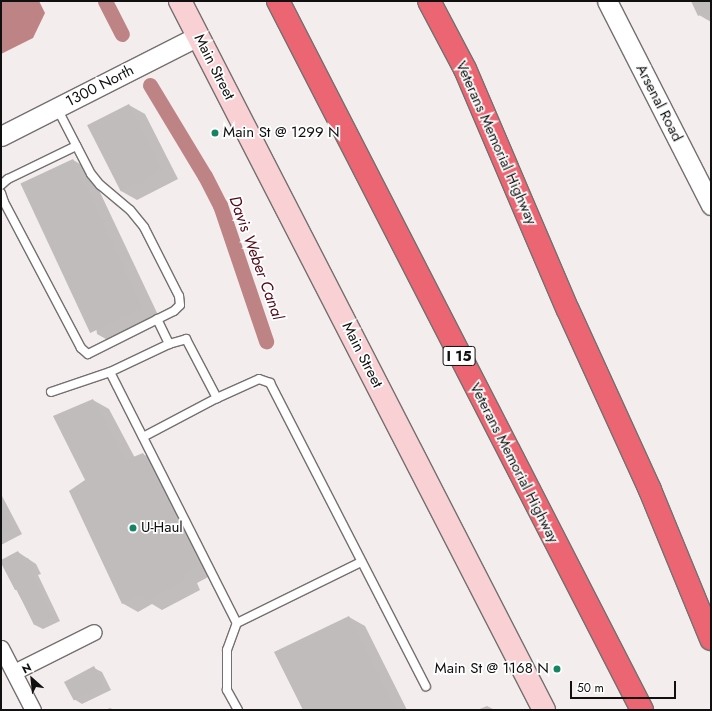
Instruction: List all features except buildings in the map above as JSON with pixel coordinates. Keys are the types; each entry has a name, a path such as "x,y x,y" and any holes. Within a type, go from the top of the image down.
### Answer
{"highway":[{"name":"Veterans Memorial Highway","path":"278,1 642,710"},
{"name":"Veterans Memorial Highway","path":"429,1 465,68 568,310 650,490 711,639"},
{"path":"650,490 711,610"}],"main road":[{"name":"Main Street","path":"180,1 544,710"}],"street":[{"name":"Arsenal Road","path":"608,1 711,205"},
{"name":"1300 North","path":"1,136 198,36"},
{"path":"14,672 94,632"},
{"path":"1,648 33,710"}],"lane":[{"path":"1,193 4,202 81,348 88,354 174,311 180,305 180,296 144,227 130,210 100,185 76,146 57,108"},
{"path":"1,185 8,179 76,146"},
{"path":"157,319 169,344"},
{"path":"51,392 110,372 169,344 186,339 217,398"},
{"path":"110,372 237,623"},
{"path":"143,437 217,398 259,379 270,383 426,686"},
{"path":"238,710 227,690 227,650 237,623 361,562"}],"shaded area":[{"path":"1,1 39,1 45,13 33,38 1,54"}],"waterway":[{"name":"Davis Weber Canal","path":"105,1 122,34"},
{"name":"Davis Weber Canal","path":"150,85 205,176 220,205 266,341"}],"place":[{"name":"Main St @ 1299 N","path":"215,133"},
{"name":"U-Haul","path":"133,528"},
{"name":"Main St @ 1168 N","path":"557,669"}]}
